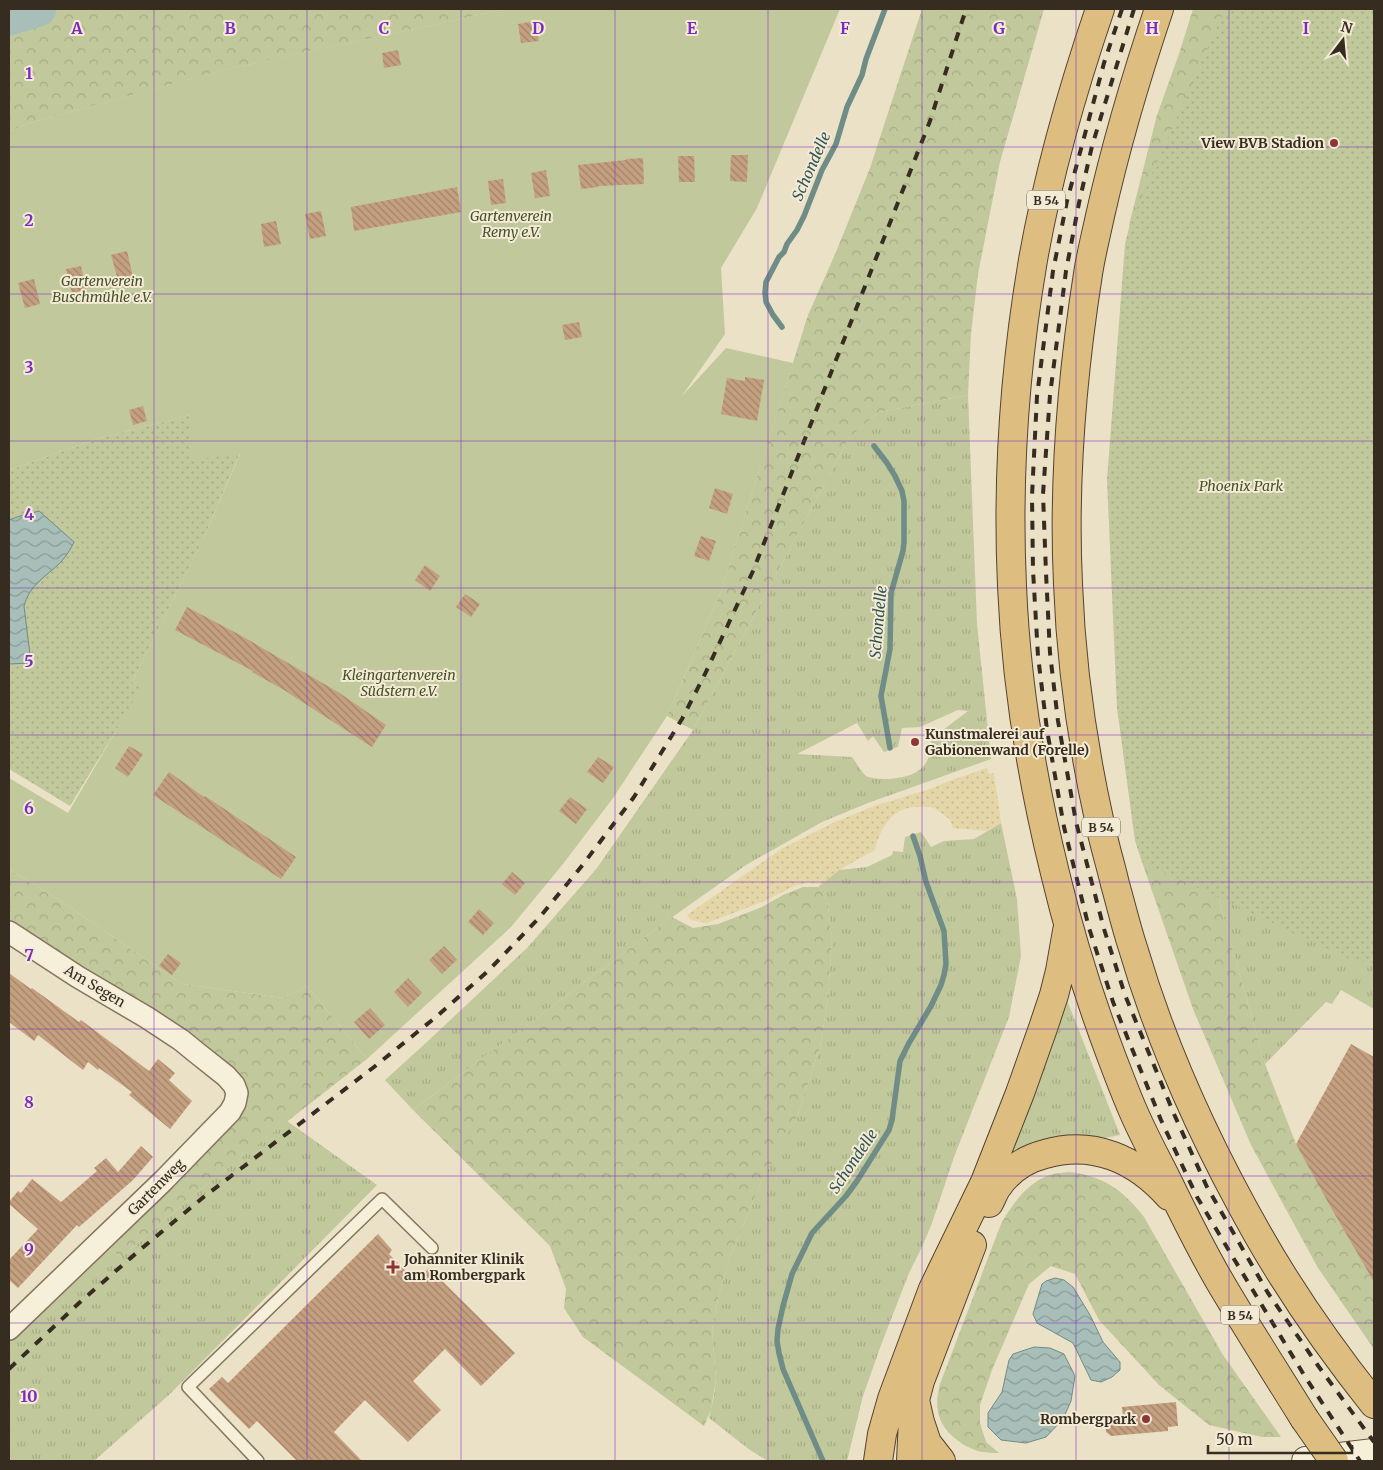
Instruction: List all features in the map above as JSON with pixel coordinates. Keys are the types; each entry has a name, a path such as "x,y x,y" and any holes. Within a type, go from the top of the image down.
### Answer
{"highway":[{"name":"B 54","path":"1100,9 1061,136 1034,257 1016,396 1010,500 1012,588 1019,675 1031,764 1040,812 1068,925 1096,1015 1133,1112 1224,1289 1304,1418 1334,1461"},
{"name":"B 54","path":"1159,9 1110,170 1088,271 1074,373 1068,464 1068,585 1076,687 1089,773 1099,822 1133,949 1161,1031 1195,1112 1256,1233 1336,1356 1374,1404"},
{"path":"878,1461 882,1434 892,1399 929,1298 986,1182 1020,1093 1060,972 1068,925"},
{"path":"911,1461 912,1421 920,1381 975,1236 997,1187 1007,1174 1035,1156 1053,1151 1076,1148 1094,1150 1123,1160 1136,1167 1162,1188 1182,1210"},
{"path":"915,1400 926,1443 940,1461"}],"main road":[{"path":"1306,1461 1374,1453"}],"street":[{"name":"Am Segen","path":"9,932 181,1040"},
{"name":"Gartenweg","path":"9,1329 163,1181 230,1112 235,1103 237,1093 234,1085 226,1076 181,1040"}],"lane":[{"path":"258,1461 188,1387 382,1199 432,1248"}],"green space":[{"path":"9,9 507,9 224,70 26,124 9,132"},
{"path":"507,9 840,9 757,208 721,268 725,334 682,396 726,348 793,363 720,594 667,716 613,798 563,864 511,927 367,1059 307,986 282,998 182,984 61,901 9,869 9,778 68,813 141,688 132,682 202,542 240,454 189,460 190,415 97,439 9,470 9,132 26,124 223,70"},
{"path":"922,9 1044,9 1000,162 978,274 971,334 968,395 879,412 849,438 693,730 667,716 720,594 808,315 870,168"},
{"path":"1193,9 1269,9 1188,263 1129,225 1157,115"},
{"name":"Phoenix Park","path":"1225,9 1374,9 1374,963 1352,960 1142,862 1135,841 1117,708 1107,480 1125,244 1130,224"},
{"path":"968,395 977,624 991,759 868,803 822,822 746,865 664,923 413,1110 385,1080 527,948 597,868 693,730 849,438 879,412","holes":["958,710 968,711 931,739 931,749 925,764 907,776 889,779 871,778 864,774 852,757 797,754 857,723 868,741 873,736 884,752 898,747 902,728 920,727"]},
{"path":"190,415 240,453 202,542 132,682 142,688 70,806 9,769 9,470 97,439"},
{"path":"1183,803 1197,822 1265,1064 1296,1144 1374,1275 1374,1349 1318,1268 1251,1145 1193,1009 1142,862"},
{"path":"1197,822 1374,925 1374,1009 1341,990 1332,1004 1326,1002 1265,1064"},
{"path":"1001,823 1017,899 1021,956 1009,1017 954,1157 932,1223 909,1273 881,1345 863,1396 847,1461 768,1461 750,1450 709,1418 716,1379 712,1330 719,1294 730,1257 760,1185 775,1154 797,1117 820,1047 828,998 832,938 827,900 818,887 839,870 867,867 892,855 893,851 903,852 905,837 921,832 931,847 944,841 974,839"},
{"path":"9,869 61,901 182,984 282,998 307,986 367,1059 201,1189 121,1257 105,1246 245,1096 9,923"},
{"path":"803,887 818,887 827,900 832,938 828,998 820,1047 797,1117 760,1185 730,1257 719,1294 712,1330 716,1379 711,1410 704,1426 583,1337 564,1308 566,1289 550,1246 413,1110 672,917 693,928 718,924 762,907 783,895"},
{"path":"1065,995 1120,1135 1009,1157"},
{"path":"287,1121 377,1185 170,1394 94,1461 9,1461 9,1321 105,1246 121,1257 201,1189"},
{"path":"1069,1172 1093,1177 1112,1186 1128,1199 1144,1217 1223,1355 1281,1437 1262,1437 1209,1425 1159,1385 1099,1320 1075,1274 1051,1266 1029,1284 992,1370 980,1405 980,1423 986,1442 999,1453 981,1452 969,1447 957,1440 946,1430 937,1408 940,1384 1001,1224 1010,1209 1028,1188 1042,1178 1057,1173"}],"sand":[{"path":"987,768 989,774 994,773 1001,823 986,831 953,828 950,820 934,808 914,807 906,809 888,821 883,828 875,850 839,870 822,884 807,883 794,886 767,900 707,923 691,920 687,915 781,849 835,822 874,806 930,789"}],"water":[{"path":"39,511 74,542 61,562 39,581 26,599 24,606 31,663 9,664 9,520"},
{"path":"1055,1278 1064,1280 1073,1287 1090,1315 1103,1342 1120,1362 1120,1370 1112,1377 1101,1382 1091,1380 1073,1343 1037,1323 1033,1314 1042,1284"},
{"path":"1034,1347 1050,1348 1064,1354 1075,1376 1071,1401 1063,1419 1046,1437 1026,1443 1001,1440 988,1427 988,1413 1002,1392 1009,1360 1013,1354"}],"building":[{"path":"535,21 539,41 521,43 518,24"},
{"path":"398,50 401,65 384,68 382,53"},
{"path":"731,155 748,155 747,182 730,181"},
{"path":"678,156 694,156 695,182 679,182"},
{"path":"643,158 644,184 598,186 581,189 578,165"},
{"path":"546,170 550,196 535,198 531,173"},
{"path":"503,179 506,203 491,205 488,181"},
{"path":"457,187 461,212 354,231 351,207"},
{"path":"321,211 326,236 310,239 305,214"},
{"path":"276,221 281,244 264,247 261,224"},
{"path":"127,251 133,277 118,280 111,255"},
{"path":"81,266 86,290 72,293 66,269"},
{"path":"34,279 40,304 25,308 18,283"},
{"path":"579,322 582,337 565,340 562,325"},
{"path":"745,377 764,380 757,421 721,414 727,378 745,381"},
{"path":"143,406 147,421 133,425 129,410"},
{"path":"715,488 733,494 727,514 709,508"},
{"path":"701,536 716,541 709,561 694,556"},
{"path":"425,565 440,576 430,591 415,580"},
{"path":"465,594 480,604 471,617 456,607"},
{"path":"187,607 240,635 338,692 386,725 372,747 253,671 175,630"},
{"path":"129,746 143,754 128,777 115,768"},
{"path":"598,757 614,767 603,783 587,772"},
{"path":"169,772 296,857 281,879 153,795"},
{"path":"570,797 587,809 576,824 559,811"},
{"path":"512,872 525,883 515,895 502,884"},
{"path":"479,909 494,923 483,935 468,922"},
{"path":"444,946 457,960 442,974 429,960"},
{"path":"168,954 181,963 172,975 159,966"},
{"path":"9,973 79,1022 81,1020 149,1071 158,1059 175,1073 169,1080 192,1101 170,1129 129,1095 132,1092 99,1068 98,1070 88,1062 83,1070 38,1035 34,1041 9,1022"},
{"path":"408,978 422,993 408,1007 394,992"},
{"path":"370,1008 385,1025 369,1039 354,1022"},
{"path":"1351,1044 1374,1057 1374,1282 1296,1144"},
{"path":"141,1146 153,1157 133,1180 79,1227 77,1225 18,1288 9,1280 9,1260 38,1229 9,1204 18,1191 21,1193 32,1179 61,1202 97,1171 94,1168 106,1158 118,1172"},
{"path":"378,1234 392,1250 389,1254 416,1281 429,1268 515,1353 481,1386 445,1349 413,1381 441,1410 408,1442 365,1400 334,1432 362,1461 297,1461 257,1421 249,1429 209,1389 222,1377 228,1383"},
{"name":"Rombergpark","path":"1176,1402 1178,1426 1168,1427 1168,1431 1111,1436 1106,1432 1105,1420 1123,1419 1122,1407"}],"waterway":[{"path":"9,18 39,9"},
{"name":"Schondelle","path":"782,327 766,302 766,282 779,257 797,230 822,170 836,144 847,107 862,75 885,9"},
{"name":"Schondelle","path":"874,446 895,476 902,491 904,501 903,551 891,593 890,649 881,696 890,748"},
{"name":"Schondelle","path":"823,1461 783,1369 777,1341 778,1329 792,1274 812,1233 846,1196 889,1130 900,1061 931,1006 944,975 946,964 944,931 926,882 913,836"}],"railway":[{"path":"9,1369 79,1303 141,1249 205,1196 374,1067 436,1017 488,971 539,918 581,867 634,797 682,719 753,571 930,121 966,9"},
{"path":"1122,9 1104,63 1067,201 1053,271 1037,396 1032,496 1033,570 1038,656 1047,730 1064,827 1089,928 1113,1002 1161,1120 1197,1197 1304,1375 1360,1461"},
{"path":"1134,9 1092,146 1079,203 1066,271 1050,395 1043,494 1050,653 1058,721 1076,822 1104,929 1125,995 1174,1114 1207,1187 1268,1293 1374,1442"}],"place":[{"name":"View BVB Stadion","path":"1334,143"},
{"name":"Kunstmalerei auf Gabionenwand (Forelle)","path":"915,742"},
{"name":"Johanniter Klinik am Rombergpark","path":"393,1267"},
{"name":"Rombergpark","path":"1146,1419"}],"park label":[{"name":"Gartenverein Remy e.V.","path":"511,224"},
{"name":"Gartenverein Buschmühle e.V.","path":"102,290"},
{"name":"Kleingartenverein Südstern e.V.","path":"399,684"}]}
